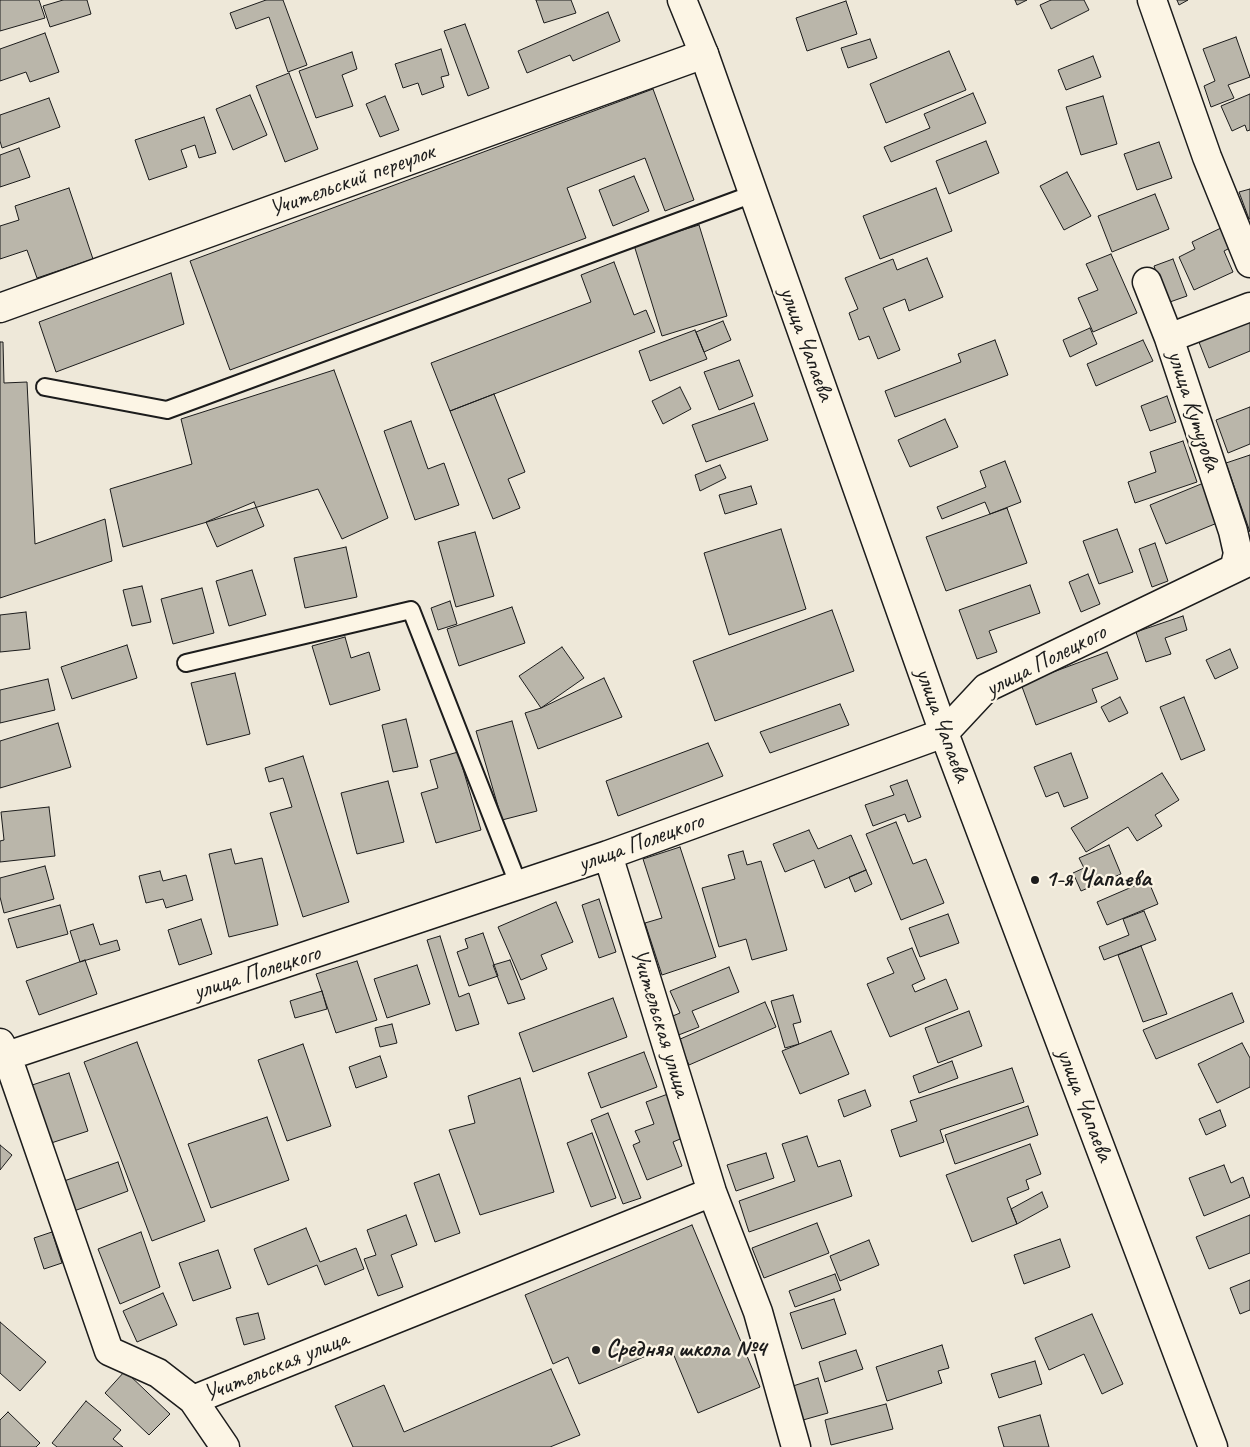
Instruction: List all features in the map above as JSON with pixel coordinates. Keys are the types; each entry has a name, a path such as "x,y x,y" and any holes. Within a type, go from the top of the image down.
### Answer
{"street":[{"name":"улица Чапаева","path":"682,0 704,54 944,733 1213,1447"},
{"path":"1152,0 1207,157 1250,263"},
{"name":"Учительский переулок","path":"0,308 704,54"},
{"path":"1147,282 1169,338"},
{"name":"улица Кутузова","path":"1242,563 1169,338 1250,308"},
{"name":"улица Полецкого","path":"2,1054 519,886 944,733 986,688 1242,563"},
{"name":"Учительская улица","path":"608,855 712,1192 758,1312 796,1447"},
{"name":"Учительская улица","path":"2,1054 109,1351 158,1373 193,1400 712,1192"},
{"path":"193,1400 225,1447"}],"lane":[{"path":"45,387 166,410 753,194"},
{"path":"186,663 411,610 519,886"}],"building":[{"path":"0,0 39,0 45,18 0,31"},
{"path":"63,0 87,0 91,14 50,27 43,6"},
{"path":"266,0 283,0 307,65 288,72 269,17 236,29 230,13"},
{"path":"536,0 571,0 576,13 544,23"},
{"path":"1015,0 1027,0 1017,5"},
{"path":"1051,0 1084,0 1089,10 1051,29 1040,5"},
{"path":"1177,0 1188,0 1179,5"},
{"path":"846,1 857,34 807,51 796,18"},
{"path":"608,12 620,41 573,61 570,55 527,73 518,51"},
{"path":"465,24 489,88 468,96 444,31"},
{"path":"45,33 59,72 30,82 26,72 0,81 0,49"},
{"path":"1236,37 1250,77 1228,85 1234,98 1211,107 1204,86 1215,81 1203,49"},
{"path":"870,39 877,58 848,68 841,48"},
{"path":"441,49 449,75 441,77 444,87 422,95 418,83 403,88 395,64"},
{"path":"949,51 966,90 886,123 870,84"},
{"path":"352,52 357,69 342,75 353,106 316,118 299,71"},
{"path":"1093,56 1101,77 1066,90 1058,70"},
{"path":"289,73 318,149 285,162 256,86"},
{"path":"653,89 694,200 665,211 645,158 567,188 586,238 230,370 190,261"},
{"path":"973,93 986,123 891,162 884,147 930,128 924,114"},
{"path":"1250,94 1250,130 1247,131 1245,125 1232,131 1221,106"},
{"path":"250,95 267,135 233,150 216,109"},
{"path":"385,96 399,130 380,137 366,104"},
{"path":"1103,96 1117,144 1081,155 1066,107"},
{"path":"49,98 60,127 2,148 0,141 0,115"},
{"path":"204,117 216,153 199,158 195,145 181,150 187,167 149,180 135,140"},
{"path":"986,141 999,173 949,194 936,161"},
{"path":"1159,142 1172,178 1137,190 1124,154"},
{"path":"19,148 30,177 0,187 0,155"},
{"path":"1067,172 1091,216 1064,230 1040,186"},
{"path":"634,176 649,211 613,226 599,190"},
{"path":"69,188 93,259 37,278 27,250 0,259 0,226 19,220 15,206"},
{"path":"936,188 952,231 880,259 863,216"},
{"path":"1250,189 1250,219 1249,219 1239,192"},
{"path":"1155,194 1169,229 1112,252 1098,216"},
{"path":"699,225 727,316 662,336 634,245"},
{"path":"1223,227 1232,247 1224,251 1233,272 1194,290 1179,257 1195,249 1192,242"},
{"path":"1111,254 1137,313 1093,332 1078,298 1098,290 1086,264"},
{"path":"927,258 943,297 909,311 905,299 883,308 900,350 878,359 869,336 859,340 849,313 858,309 845,278 893,259 897,270"},
{"path":"1173,259 1187,296 1167,303 1154,266"},
{"path":"614,262 634,315 646,310 655,332 450,411 431,363 591,302 581,275"},
{"path":"171,273 184,324 56,372 39,322"},
{"path":"1250,317 1250,351 1209,368 1197,337"},
{"path":"723,321 731,340 704,352 696,332"},
{"path":"1090,328 1097,344 1070,357 1063,340"},
{"path":"695,330 707,359 650,381 639,351"},
{"path":"995,340 1008,375 895,417 885,391 961,362 958,354"},
{"path":"1143,340 1153,361 1096,386 1087,364"},
{"path":"0,342 3,342 4,383 27,382 35,544 105,519 112,561 0,598"},
{"path":"739,360 753,396 719,410 704,372"},
{"path":"334,370 388,518 342,539 318,489 123,547 110,489 192,464 181,419"},
{"path":"680,387 691,409 663,424 652,401"},
{"path":"494,394 525,472 508,479 520,508 493,519 450,411"},
{"path":"1167,396 1176,422 1150,431 1141,406"},
{"path":"754,403 768,440 706,462 692,425"},
{"path":"1250,407 1250,444 1228,453 1216,420"},
{"path":"945,419 958,447 910,467 898,440"},
{"path":"411,421 428,469 444,463 459,505 415,520 384,431"},
{"path":"1183,441 1197,482 1135,503 1128,482 1156,472 1150,452"},
{"path":"1250,455 1250,532 1226,463"},
{"path":"1005,461 1021,502 990,514 985,502 942,519 937,507 986,487 980,471"},
{"path":"720,465 726,478 700,491 695,475"},
{"path":"1206,482 1222,521 1166,544 1150,505"},
{"path":"751,486 757,504 725,514 719,495"},
{"path":"254,502 264,526 217,547 206,522"},
{"path":"1007,508 1027,563 946,591 926,537"},
{"path":"781,529 806,609 729,635 704,553"},
{"path":"1117,529 1133,572 1099,584 1083,541"},
{"path":"475,532 494,596 456,607 438,542"},
{"path":"1155,543 1168,581 1152,587 1139,549"},
{"path":"346,547 357,597 305,608 294,558"},
{"path":"252,570 266,615 229,626 216,581"},
{"path":"1088,574 1100,604 1081,612 1069,582"},
{"path":"1030,585 1040,613 989,631 997,652 977,659 959,610"},
{"path":"142,586 151,622 132,626 123,590"},
{"path":"202,588 214,633 173,644 161,599"},
{"path":"450,601 457,624 438,630 431,608"},
{"path":"512,607 525,643 459,666 447,629"},
{"path":"832,610 854,671 715,721 693,661"},
{"path":"26,612 30,649 0,652 0,615"},
{"path":"1183,616 1187,630 1165,638 1171,654 1146,662 1136,632"},
{"path":"345,637 351,658 369,652 380,690 330,705 312,646"},
{"path":"127,645 137,678 72,699 61,667"},
{"path":"562,647 584,678 541,708 519,676"},
{"path":"1230,649 1238,668 1215,679 1206,660"},
{"path":"1107,652 1118,679 1092,689 1097,702 1036,725 1021,684"},
{"path":"235,673 250,734 207,745 191,683"},
{"path":"604,678 622,717 538,749 525,713 541,708"},
{"path":"48,679 55,710 0,723 0,690"},
{"path":"1120,697 1128,713 1109,722 1101,707"},
{"path":"1184,697 1205,750 1181,760 1160,707"},
{"path":"840,704 849,725 770,753 760,732"},
{"path":"406,719 418,767 393,772 382,725"},
{"path":"512,721 537,811 502,820 476,731"},
{"path":"58,723 71,767 0,788 0,741"},
{"path":"708,743 723,776 618,816 606,781"},
{"path":"458,752 481,830 436,843 421,793 438,788 430,760"},
{"path":"1071,753 1088,798 1064,807 1058,792 1046,797 1034,767"},
{"path":"303,756 349,902 303,917 270,813 292,807 283,778 269,782 265,768"},
{"path":"1162,773 1179,800 1155,815 1162,826 1137,841 1128,827 1086,852 1071,828"},
{"path":"907,780 921,817 908,822 905,814 873,826 865,805 894,795 890,786"},
{"path":"388,781 404,842 357,854 341,793"},
{"path":"49,807 55,856 0,862 0,841 4,840 1,812"},
{"path":"896,822 913,864 926,859 944,903 901,920 866,834"},
{"path":"809,830 818,849 851,835 866,870 825,888 814,860 785,872 773,844"},
{"path":"1109,845 1121,874 1081,891 1073,873 1084,868 1079,858"},
{"path":"680,847 716,957 662,975 645,923 662,918 643,859"},
{"path":"231,849 235,864 262,858 278,925 229,937 209,854"},
{"path":"743,851 747,865 761,861 787,950 752,960 746,939 719,947 702,888 735,879 728,855"},
{"path":"45,866 54,899 4,913 0,897 0,878"},
{"path":"866,870 872,884 855,892 849,877"},
{"path":"160,871 163,881 186,875 193,900 166,908 163,899 146,903 139,876"},
{"path":"1148,880 1158,904 1107,925 1097,902"},
{"path":"599,899 616,952 599,958 582,905"},
{"path":"556,902 573,942 541,955 547,969 521,980 498,927"},
{"path":"60,905 68,934 17,948 8,919"},
{"path":"1144,911 1156,940 1104,960 1099,947 1129,935 1123,919"},
{"path":"948,914 959,943 920,957 909,928"},
{"path":"201,919 212,954 179,965 168,930"},
{"path":"93,924 100,945 117,940 120,950 80,962 70,931"},
{"path":"483,933 498,976 469,986 457,952 468,948 465,939"},
{"path":"440,936 459,997 469,993 479,1024 456,1031 427,940"},
{"path":"1141,946 1167,1014 1143,1022 1118,955"},
{"path":"912,948 925,979 912,985 915,992 946,979 958,1009 890,1037 867,984 894,973 887,958"},
{"path":"85,960 97,994 39,1015 26,981"},
{"path":"510,960 525,999 508,1004 493,965"},
{"path":"357,961 377,1020 336,1033 316,974"},
{"path":"417,965 430,1004 387,1018 374,979"},
{"path":"729,967 739,992 692,1011 699,1027 676,1036 668,1018 680,1013 670,991"},
{"path":"322,991 327,1009 295,1018 290,1001"},
{"path":"1232,993 1244,1022 1156,1059 1143,1030"},
{"path":"793,995 801,1022 793,1024 799,1044 785,1048 771,1001"},
{"path":"613,998 627,1037 533,1072 519,1033"},
{"path":"765,1002 776,1027 689,1065 678,1040"},
{"path":"969,1011 982,1046 938,1063 925,1028"},
{"path":"392,1024 397,1043 380,1047 375,1028"},
{"path":"831,1031 849,1074 800,1094 782,1051"},
{"path":"137,1042 205,1221 152,1241 84,1062"},
{"path":"1242,1043 1250,1058 1250,1087 1217,1103 1198,1064"},
{"path":"303,1044 331,1126 287,1141 258,1060"},
{"path":"644,1052 657,1087 601,1108 588,1073"},
{"path":"380,1056 387,1077 356,1088 349,1067"},
{"path":"952,1061 958,1078 919,1093 913,1076"},
{"path":"1012,1068 1024,1102 940,1130 944,1142 900,1157 891,1130 917,1121 910,1101"},
{"path":"69,1073 88,1131 45,1145 23,1088"},
{"path":"520,1078 554,1192 480,1215 449,1130 475,1123 468,1096"},
{"path":"865,1090 871,1106 844,1117 838,1100"},
{"path":"668,1094 685,1137 673,1142 682,1166 647,1180 633,1145 640,1142 635,1131 654,1124 646,1102"},
{"path":"1028,1106 1038,1135 955,1164 945,1135"},
{"path":"1220,1110 1226,1126 1206,1135 1199,1119"},
{"path":"608,1113 641,1198 623,1204 591,1120"},
{"path":"267,1117 289,1180 211,1208 188,1144"},
{"path":"592,1133 616,1198 591,1207 567,1143"},
{"path":"807,1136 818,1167 840,1160 852,1196 749,1232 739,1201 795,1181 782,1144"},
{"path":"1030,1144 1041,1174 1026,1180 1029,1189 1007,1198 1017,1224 972,1242 946,1175"},
{"path":"0,1145 12,1155 0,1170"},
{"path":"766,1153 774,1178 736,1191 727,1165"},
{"path":"118,1162 128,1191 74,1211 64,1181"},
{"path":"1224,1165 1231,1183 1243,1177 1250,1197 1204,1216 1189,1178"},
{"path":"439,1174 460,1233 435,1242 414,1183"},
{"path":"1042,1192 1048,1207 1017,1224 1011,1209"},
{"path":"406,1215 417,1245 391,1255 403,1287 378,1296 364,1259 376,1255 367,1230"},
{"path":"1250,1215 1250,1253 1209,1269 1196,1237"},
{"path":"817,1223 829,1253 764,1278 752,1248"},
{"path":"692,1225 760,1387 698,1413 670,1346 579,1384 568,1357 553,1364 525,1295"},
{"path":"306,1228 320,1262 356,1248 364,1269 325,1285 317,1265 268,1285 254,1249"},
{"path":"52,1232 62,1263 44,1269 34,1238"},
{"path":"141,1232 160,1287 120,1304 98,1249"},
{"path":"1060,1239 1070,1267 1024,1284 1014,1255"},
{"path":"869,1240 879,1265 840,1281 830,1256"},
{"path":"218,1250 231,1288 193,1301 179,1263"},
{"path":"835,1274 841,1290 795,1307 789,1291"},
{"path":"1250,1280 1250,1310 1240,1314 1230,1288"},
{"path":"163,1293 177,1325 137,1342 123,1311"},
{"path":"834,1299 846,1334 802,1349 790,1313"},
{"path":"258,1313 265,1339 244,1345 236,1318"},
{"path":"1092,1314 1123,1384 1102,1394 1084,1354 1049,1370 1035,1338"},
{"path":"0,1322 46,1362 20,1391 0,1373"},
{"path":"942,1345 949,1368 938,1371 942,1383 887,1401 876,1367"},
{"path":"856,1350 863,1369 825,1382 819,1362"},
{"path":"1035,1361 1042,1384 999,1398 991,1374"},
{"path":"551,1369 580,1435 550,1447 353,1447 335,1406 384,1385 404,1432"},
{"path":"125,1371 170,1414 149,1435 105,1393"},
{"path":"818,1378 828,1413 803,1420 793,1386"},
{"path":"86,1401 121,1430 113,1439 123,1447 57,1447 52,1443"},
{"path":"886,1404 893,1429 831,1445 825,1420"},
{"path":"8,1412 40,1443 36,1447 0,1447 0,1420"},
{"path":"1040,1415 1049,1447 1004,1447 998,1427"}],"place":[{"name":"1-я Чапаева","path":"1035,880"},
{"name":"Средняя школа №4","path":"596,1350"}]}
